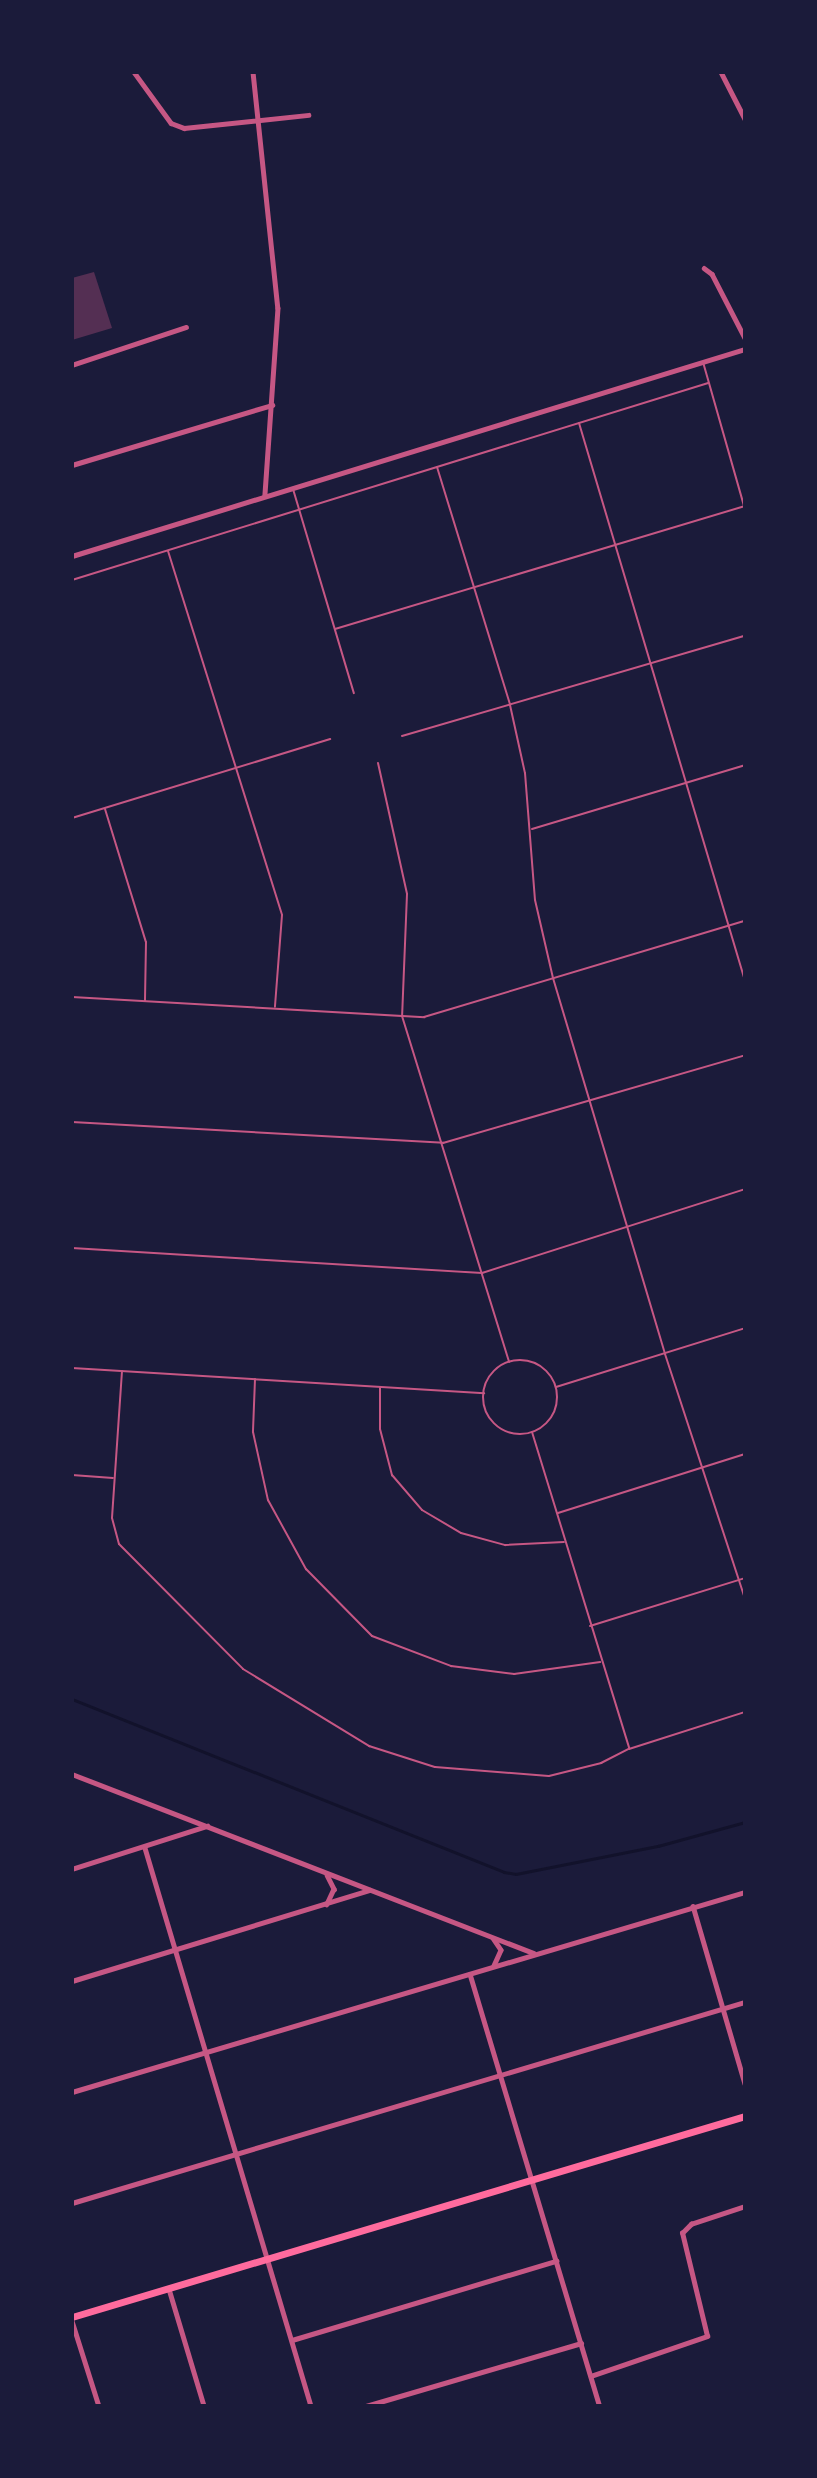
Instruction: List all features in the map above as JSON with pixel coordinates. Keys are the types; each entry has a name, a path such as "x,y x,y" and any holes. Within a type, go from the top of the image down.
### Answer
{"main road":[{"path":"72,2319 745,2116"}],"street":[{"path":"134,72 178,126 258,122 308,115"},
{"path":"253,72 277,292 265,496"},
{"path":"721,72 745,118"},
{"path":"704,268 712,274 745,338"},
{"path":"72,365 186,327"},
{"path":"72,556 745,349"},
{"path":"72,466 272,405"},
{"path":"72,1774 536,1954"},
{"path":"72,1869 145,1848 207,1826"},
{"path":"145,1848 311,2406"},
{"path":"324,1872 334,1889 327,1904"},
{"path":"72,1981 370,1890"},
{"path":"72,2092 745,1892"},
{"path":"693,1906 745,2084"},
{"path":"490,1969 501,1950 492,1937"},
{"path":"470,1975 600,2406"},
{"path":"72,2203 745,2002"},
{"path":"591,2376 707,2336 682,2233 691,2224 745,2206"},
{"path":"292,2340 556,2261"},
{"path":"169,2288 204,2406"},
{"path":"72,2319 99,2406"},
{"path":"366,2406 581,2343"}],"lane":[{"path":"335,629 745,507 703,362"},
{"path":"72,580 708,383"},
{"path":"579,423 654,663 731,923 745,982"},
{"path":"438,467 472,588 510,705 531,829 535,900 553,978 666,1354 745,1599"},
{"path":"293,488 354,693"},
{"path":"168,550 282,915 275,1009"},
{"path":"402,736 745,636"},
{"path":"72,818 330,739"},
{"path":"378,763 407,894 402,1016 509,1362"},
{"path":"531,829 745,765"},
{"path":"105,808 146,942 145,1001"},
{"path":"72,997 424,1017 745,921"},
{"path":"72,1122 443,1143 745,1055"},
{"path":"72,1248 482,1273 745,1189"},
{"path":"556,1387 745,1328"},
{"path":"526,1360 542,1366 556,1387 553,1414 532,1432 514,1433 497,1426 486,1411 484,1393 492,1374 509,1362 526,1360"},
{"path":"72,1368 484,1393"},
{"path":"122,1371 113,1529 119,1544 243,1669 369,1746 435,1767 549,1776 601,1763 629,1749 745,1712"},
{"path":"255,1379 253,1432 268,1500 306,1569 372,1636 451,1666 514,1674 600,1662"},
{"path":"380,1387 380,1429 392,1475 422,1510 461,1533 505,1545 565,1542"},
{"path":"532,1432 600,1662 629,1749"},
{"path":"557,1513 745,1454"},
{"path":"72,1475 114,1478"},
{"path":"589,1626 745,1578"}],"building":[{"path":"94,272 112,328 72,340 72,278"}],"waterway":[{"path":"72,1699 504,1872 516,1874 658,1846 745,1822"}]}
